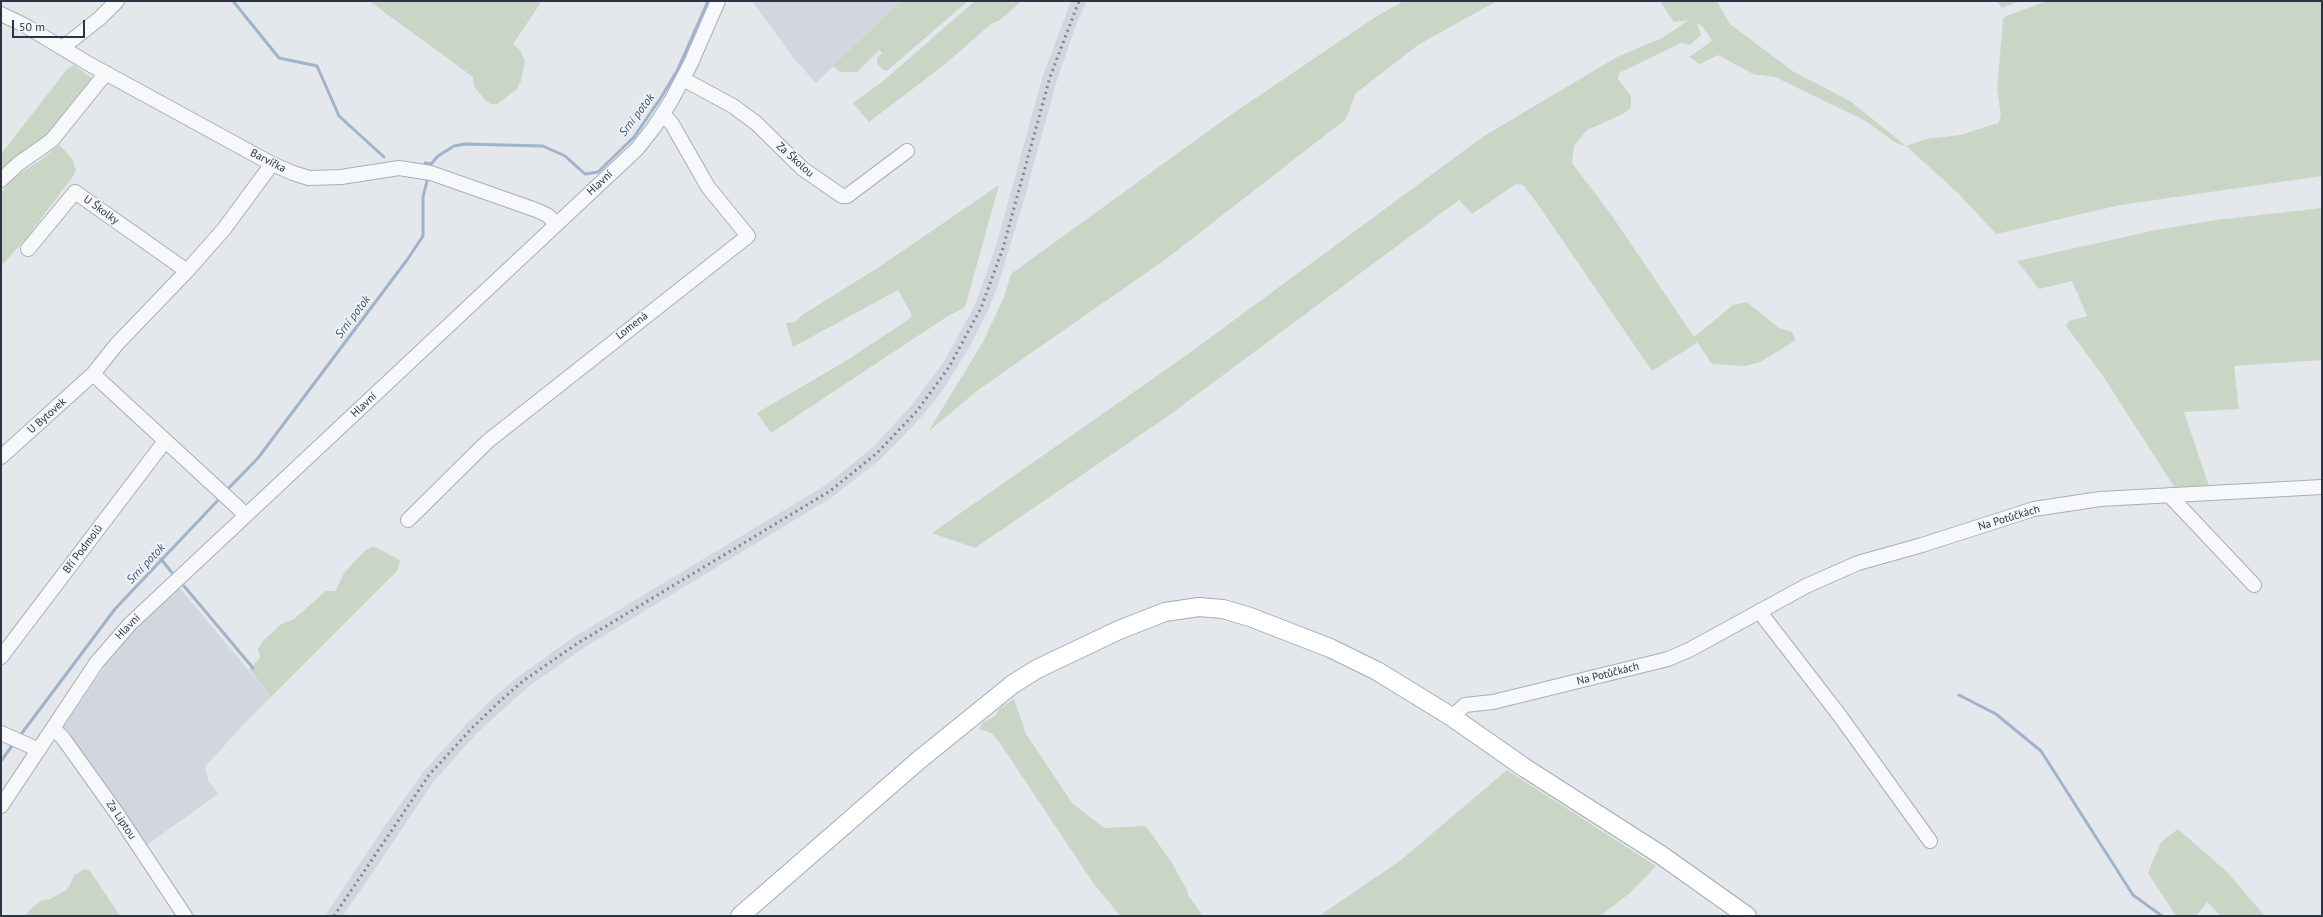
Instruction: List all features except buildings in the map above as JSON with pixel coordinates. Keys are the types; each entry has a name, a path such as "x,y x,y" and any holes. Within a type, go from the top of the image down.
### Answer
{"main road":[{"path":"740,916 919,760 1013,684 1037,669 1107,635 1165,612 1188,608 1210,607 1250,617 1352,658 1452,717 1525,768 1662,855 1748,916"}],"street":[{"path":"62,48 100,18 117,1"},
{"name":"Hlavní","path":"1,806 97,662 120,635 637,149 663,114 683,79 718,1"},
{"name":"Barvířka","path":"1,14 272,164 309,178 341,177 399,168 427,172 531,207 546,215 557,224"},
{"path":"1,180 18,164 52,140 106,73"},
{"name":"Za Školou","path":"683,79 733,106 756,123 803,169 842,196 847,196 907,151"},
{"name":"Lomená","path":"408,520 488,441 748,236 705,184 672,124 663,114"},
{"path":"246,515 93,374 116,345 187,271 224,229 272,164"},
{"name":"U Školky","path":"28,249 74,192 187,271"},
{"name":"U Bytovek","path":"1,457 93,374"},
{"name":"Bří Podmolů","path":"1,657 165,441"},
{"name":"Na Potůčkách","path":"1452,717 1465,705 1493,702 1668,659 1689,650 1806,586 1858,563 1922,545 2034,509 2100,499 2322,487"},
{"path":"2169,495 2254,585"},
{"path":"1759,611 1840,716 1930,841"},
{"name":"Za Liptou","path":"53,728 62,738 118,815 185,916"},
{"path":"11,736 39,750"}],"shaded area":[{"path":"752,1 901,1 816,83 796,61"},
{"path":"1071,1 1087,1 1077,22 1057,80 1022,207 998,285 988,311 970,346 942,391 922,416 882,458 834,496 582,649 528,687 478,732 435,780 343,916 325,916 386,824 424,771 468,722 494,697 519,676 574,637 826,485 872,448 911,406 943,363 975,305 996,246 1043,75"},
{"path":"178,586 271,697 242,726 205,767 208,780 218,794 144,847 62,729 122,641"}],"green space":[{"path":"369,1 542,1 513,44 520,50 525,61 521,81 516,90 497,104 491,104 485,100 474,86 473,77"},
{"path":"901,1 968,1 888,70 883,70 877,63 877,58 882,53 879,50 857,72 840,72 833,66"},
{"path":"975,1 1022,1 1000,20 991,24 944,65 869,122 853,103 882,82"},
{"path":"1404,1 1497,1 1418,45 1356,93 1346,119 1166,259 978,390 928,432 983,342 1004,297 1011,274 1229,116 1377,16"},
{"path":"1660,1 1717,1 1730,24 1794,72 1850,101 1906,146 1896,143 1864,120 1775,77 1753,74 1718,55 1700,64 1689,57 1712,41 1702,26 1697,23 1701,35 1690,45 1681,43 1619,73 1618,79 1631,96 1631,108 1623,114 1587,130 1574,146 1572,163 1610,213 1694,337 1733,305 1747,302 1779,328 1792,332 1796,340 1760,362 1746,366 1712,364 1696,340 1697,343 1652,371 1537,203 1523,185 1516,184 1472,214 1459,200 1168,416 975,548 932,533 1184,357 1484,136 1617,57 1662,38 1689,20 1674,22"},
{"path":"1997,1 2019,1 2002,8"},
{"path":"2047,1 2322,1 2322,176 2120,205 1996,234 1958,193 1906,146 1926,139 1960,135 1998,123 2001,116 1997,89 2003,20 2006,16"},
{"path":"74,65 93,79 56,126 35,147 1,171 1,154 68,68"},
{"path":"59,145 71,157 76,170 74,175 25,240 1,266 1,193 14,177 41,160"},
{"path":"999,185 965,307 945,318 771,433 757,413 844,362 908,320 912,315 898,290 793,347 786,323 795,322 802,315 879,267"},
{"path":"2322,208 2322,360 2234,366 2239,409 2184,412 2209,486 2175,488 2103,376 2066,326 2069,321 2087,316 2072,281 2039,289 2017,261 2156,230 2216,220"},
{"path":"373,546 400,560 398,570 271,697 249,669 260,658 258,648 263,641 281,624 294,619 326,591 335,591 344,573 365,551"},
{"path":"1014,699 1026,734 1072,803 1104,828 1146,826 1172,863 1187,890 1188,895 1203,916 1121,916 1117,912 1094,884 998,740 991,733 979,729 983,722 994,717 1000,708"},
{"path":"1507,770 1656,866 1630,893 1600,916 1319,916 1401,860"},
{"path":"2178,829 2227,872 2265,916 2221,916 2207,902 2196,916 2176,916 2148,873 2161,842"},
{"path":"85,869 90,871 120,916 24,916 40,901 50,899 65,891 69,887 74,875"}],"waterway":[{"path":"233,1 279,58 317,66 339,116 384,157"},
{"name":"Srní potok","path":"430,170 431,164 438,156 454,146 465,144 543,146 565,156 585,174 598,172 634,137 662,96 678,69 708,1"},
{"name":"Srní potok","path":"425,163 431,164"},
{"name":"Srní potok","path":"226,491 258,458 407,260 423,236 423,197 428,177"},
{"name":"Srní potok","path":"19,737 115,609 221,497"},
{"path":"161,559 173,574"},
{"path":"184,586 253,668"},
{"path":"1959,695 1996,714 2041,751 2133,895 2162,916"},
{"name":"Srní potok","path":"1,761 14,743"}],"railway":[{"path":"334,916 429,775 473,727 523,681 578,643 830,491 877,453 917,411 949,367 981,308 1003,248 1050,77 1079,1"}]}
